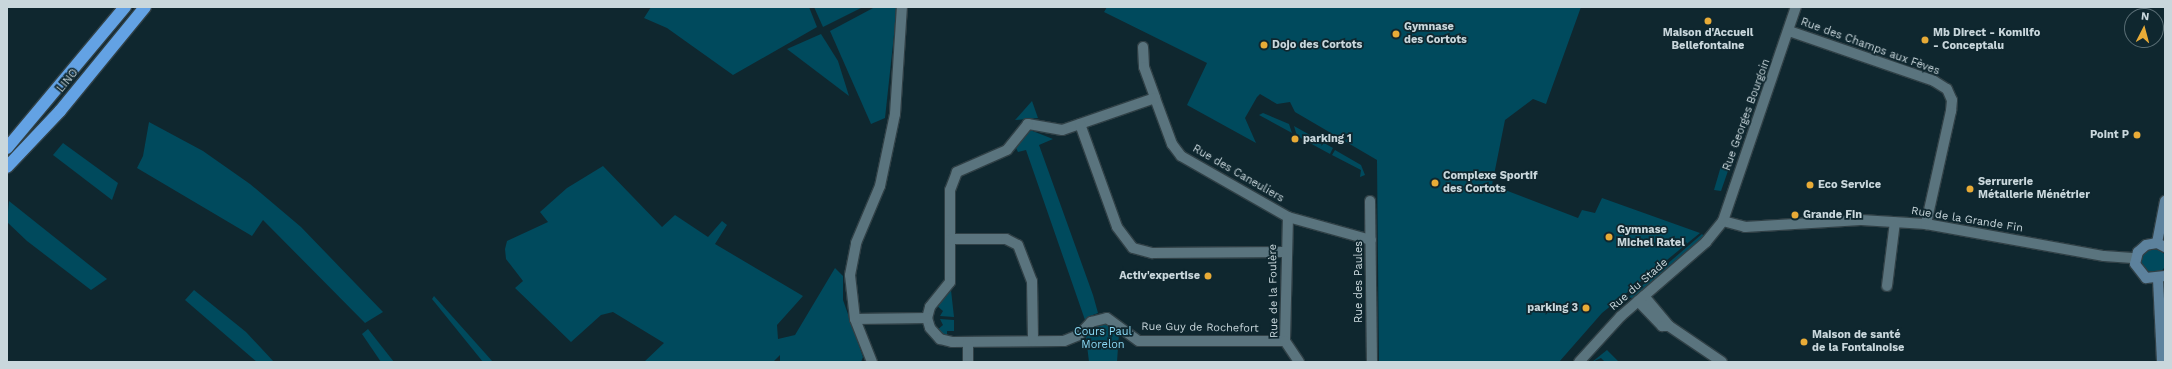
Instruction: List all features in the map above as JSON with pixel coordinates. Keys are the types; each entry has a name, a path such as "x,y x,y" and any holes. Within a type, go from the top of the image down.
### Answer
{"highway":[{"name":"LINO","path":"7,148 125,7"},
{"name":"LINO","path":"7,167 60,111 146,7"}],"main road":[{"path":"2162,362 2161,278 2141,275 2136,258 2146,245 2161,245 2165,201"}],"street":[{"path":"872,362 855,319 850,291 852,259 880,186 896,101 902,7"},
{"name":"Rue Georges Bourgoin","path":"1720,225 1796,7"},
{"name":"Rue des Champs aux Fèves","path":"1789,30 1934,80 1947,89 1952,100 1951,111 1926,224"},
{"name":"Rue des Caneuliers","path":"1143,47 1144,67 1173,146 1181,156 1288,217 1371,240"},
{"path":"855,319 927,318 934,302 950,285 950,190 961,168 1008,150 1028,124 1058,131 1155,98"},
{"path":"1080,124 1117,227 1133,248 1152,252 1285,252"},
{"name":"Rue des Paules","path":"1370,201 1372,362"},
{"name":"Rue de la Foulère","path":"1288,217 1285,252 1285,341 1299,362"},
{"name":"Rue de la Grande Fin","path":"1720,225 1745,227 1861,220 1926,224 2104,256 2136,258"},
{"path":"1887,286 1895,222"},
{"name":"Rue du Stade","path":"1579,362 1641,299 1720,225"},
{"path":"951,239 1006,239 1018,244 1032,281 1033,341"},
{"path":"1641,299 1669,326 1722,362"},
{"name":"Rue Guy de Rochefort","path":"927,318 931,331 940,339 968,342 1070,340 1091,322 1102,318 1116,321 1139,341 1285,341"},
{"path":"968,342 968,362"}],"green space":[{"path":"651,7 809,7 817,27 733,75 667,28 644,18"},
{"path":"814,7 863,7 823,27"},
{"path":"875,7 897,7 885,118 871,124 830,31"},
{"name":"Complexe Sportif des Cortots","path":"1107,7 1581,7 1546,104 1533,99 1505,120 1492,185 1578,218 1582,210 1595,213 1602,198 1700,233 1602,313 1559,362 1379,362 1377,160 1295,112 1290,102 1277,104 1260,94 1257,97 1245,118 1256,143 1187,105 1207,63 1104,12"},
{"path":"821,34 838,61 849,96 787,49"},
{"path":"1032,101 1038,118 1015,120"},
{"path":"1263,113 1289,124 1292,133 1259,115"},
{"path":"149,122 203,151 250,184 301,227 383,312 365,323 263,220 252,236 137,168 143,156"},
{"path":"1294,126 1333,148 1330,154 1297,136"},
{"name":"Cours Paul Morelon","path":"1030,130 1053,139 1039,145 1093,295 1098,313 1090,316 1094,326 1109,324 1119,333 1117,362 1089,362 1086,337 1091,329 1087,318 1085,320 1026,150 1018,152 1016,148"},
{"path":"63,143 118,183 112,200 53,155"},
{"path":"1335,150 1361,165 1365,175 1360,177 1361,170 1332,155"},
{"path":"603,166 662,227 675,215 708,237 722,221 727,225 715,244 803,296 777,325 778,339 795,335 835,268 843,276 843,300 863,357 861,362 780,362 780,355 773,362 644,362 664,343 613,312 601,315 571,342 515,288 523,281 506,259 505,249 507,241 548,222 540,212 567,188"},
{"path":"1721,166 1729,168 1721,191 1714,190"},
{"path":"9,201 107,279 91,290 27,241 7,222"},
{"path":"1702,234 1705,237 1634,299 1629,297"},
{"path":"2153,248 2162,252 2166,261 2162,270 2153,274 2144,270 2140,261 2144,252"},
{"path":"194,290 246,332 274,362 257,362 185,300"},
{"path":"951,290 954,317 940,316 943,311 936,305"},
{"path":"434,296 493,362 483,362 432,299"},
{"path":"940,319 954,320 954,331 947,331 947,338 936,331 943,325"},
{"path":"368,329 394,362 381,362 362,334"},
{"path":"1607,350 1619,362 1605,362 1601,358 1592,362"}],"place":[{"name":"Maison d'Accueil Bellefontaine","path":"1708,21"},
{"name":"Gymnase des Cortots","path":"1396,34"},
{"name":"Mb Direct - Komilfo - Conceptalu","path":"1925,40"},
{"name":"Dojo des Cortots","path":"1264,45"},
{"name":"Point P","path":"2137,135"},
{"name":"parking 1","path":"1295,139"},
{"name":"Complexe Sportif des Cortots","path":"1435,183"},
{"name":"Eco Service","path":"1810,185"},
{"name":"Serrurerie Métallerie Ménétrier","path":"1970,189"},
{"name":"Grande Fin","path":"1795,215"},
{"name":"Gymnase Michel Ratel","path":"1609,237"},
{"name":"Activ'expertise","path":"1208,276"},
{"name":"parking 3","path":"1586,308"},
{"name":"Maison de santé de la Fontainoise","path":"1804,342"}]}
